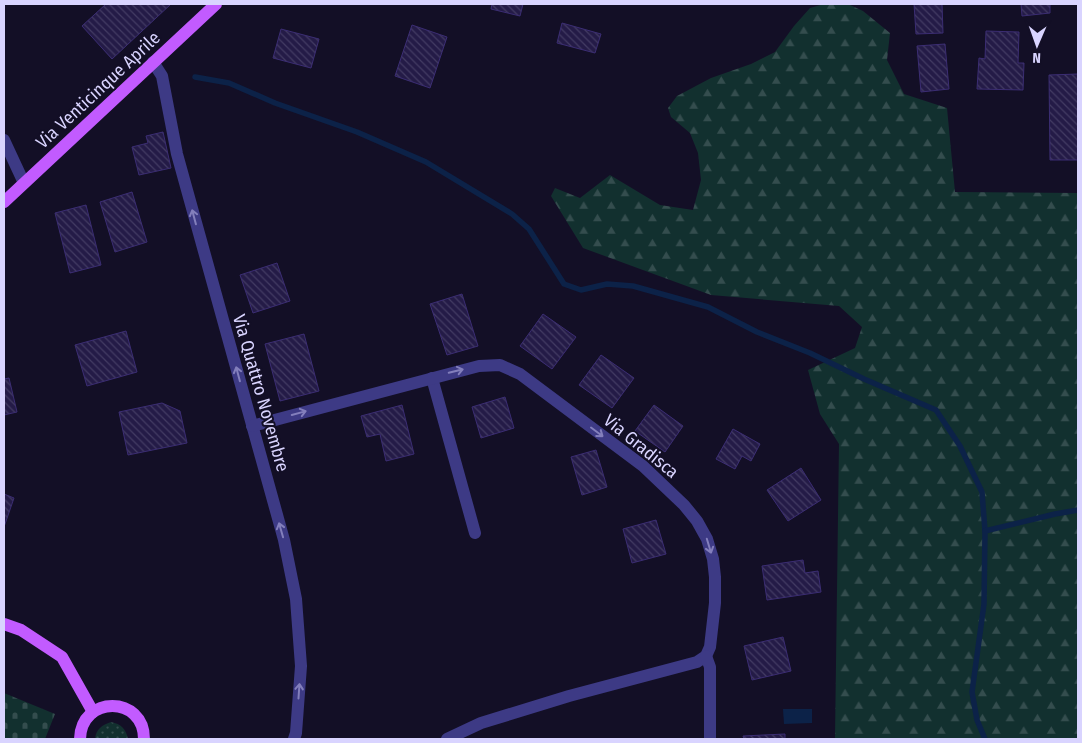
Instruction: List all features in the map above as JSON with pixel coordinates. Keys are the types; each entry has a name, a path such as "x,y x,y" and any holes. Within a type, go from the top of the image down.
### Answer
{"main road":[{"name":"Via Venticinque Aprile","path":"4,202 216,4"},
{"path":"4,624 21,630 62,657 93,712"},
{"path":"80,739 86,719 102,707 112,705 131,711 138,718 144,739"}],"street":[{"name":"Via Quattro Novembre","path":"153,62 162,76 177,154 284,540 296,599 300,666 296,733 294,739"},
{"path":"4,140 24,183"},
{"name":"Via Gradisca","path":"252,426 478,366 500,366 520,374 642,466 684,505 697,521 707,539 713,559 715,577 715,603 710,647 706,656 710,667 710,739"},
{"path":"432,378 475,533"},
{"path":"446,739 481,723 568,696 697,662 706,656"}],"green space":[{"path":"824,4 848,4 863,11 890,33 887,60 904,94 947,108 955,192 1078,193 1078,739 835,739 839,444 820,414 808,370 855,348 862,327 839,306 711,295 583,248 551,196 555,188 580,198 610,175 660,205 693,210 701,180 698,153 690,133 671,117 668,108 677,96 711,78 751,64 775,52 810,8"},
{"path":"4,693 55,714 45,739 4,739"},
{"path":"111,722 118,724 126,732 128,739 95,739 100,728"}],"water":[{"path":"783,709 812,709 812,723 784,724"}],"building":[{"path":"106,4 171,4 112,59 82,26"},
{"path":"492,4 523,4 520,16 491,9"},
{"path":"914,4 942,4 943,33 916,34"},
{"path":"1021,4 1050,4 1050,13 1022,16"},
{"path":"562,23 601,34 595,53 557,43"},
{"path":"412,25 447,37 430,88 395,76"},
{"path":"281,29 319,39 311,68 273,58"},
{"path":"986,31 1019,32 1018,63 1024,63 1023,90 977,89 979,58 985,59"},
{"path":"945,44 949,89 921,92 917,46"},
{"path":"1078,74 1078,160 1050,160 1049,75"},
{"path":"163,132 171,168 139,175 132,147 148,143 146,136"},
{"path":"132,192 147,242 115,252 100,202"},
{"path":"86,205 101,265 70,273 55,213"},
{"path":"277,263 290,301 253,313 240,275"},
{"path":"462,294 478,346 447,355 430,304"},
{"path":"543,314 576,337 552,369 520,346"},
{"path":"126,331 137,372 87,386 75,345"},
{"path":"304,334 319,391 280,401 265,344"},
{"path":"601,355 634,378 612,408 579,385"},
{"path":"9,378 17,412 4,415 4,379"},
{"path":"505,397 514,428 481,438 472,407"},
{"path":"162,403 180,411 187,443 128,455 119,412"},
{"path":"402,405 414,454 386,461 380,434 367,437 361,416"},
{"path":"654,405 683,426 665,452 635,431"},
{"path":"733,429 760,444 751,461 742,456 735,469 716,459"},
{"path":"596,450 607,487 582,495 571,457"},
{"path":"801,468 821,500 788,521 767,490"},
{"path":"4,494 14,498 4,527"},
{"path":"656,520 666,554 632,563 623,529"},
{"path":"803,560 805,573 818,571 821,592 767,600 762,566"},
{"path":"783,637 791,671 752,680 744,646"},
{"path":"785,734 785,739 744,739 743,736"}],"waterway":[{"path":"195,77 229,83 275,103 357,132 426,162 512,214 529,229 564,284 581,290 607,284 633,286 708,307 757,332 810,353 936,410 960,446 982,492 985,531"},
{"path":"985,739 977,720 972,692 984,604 985,531 1078,510"}]}
